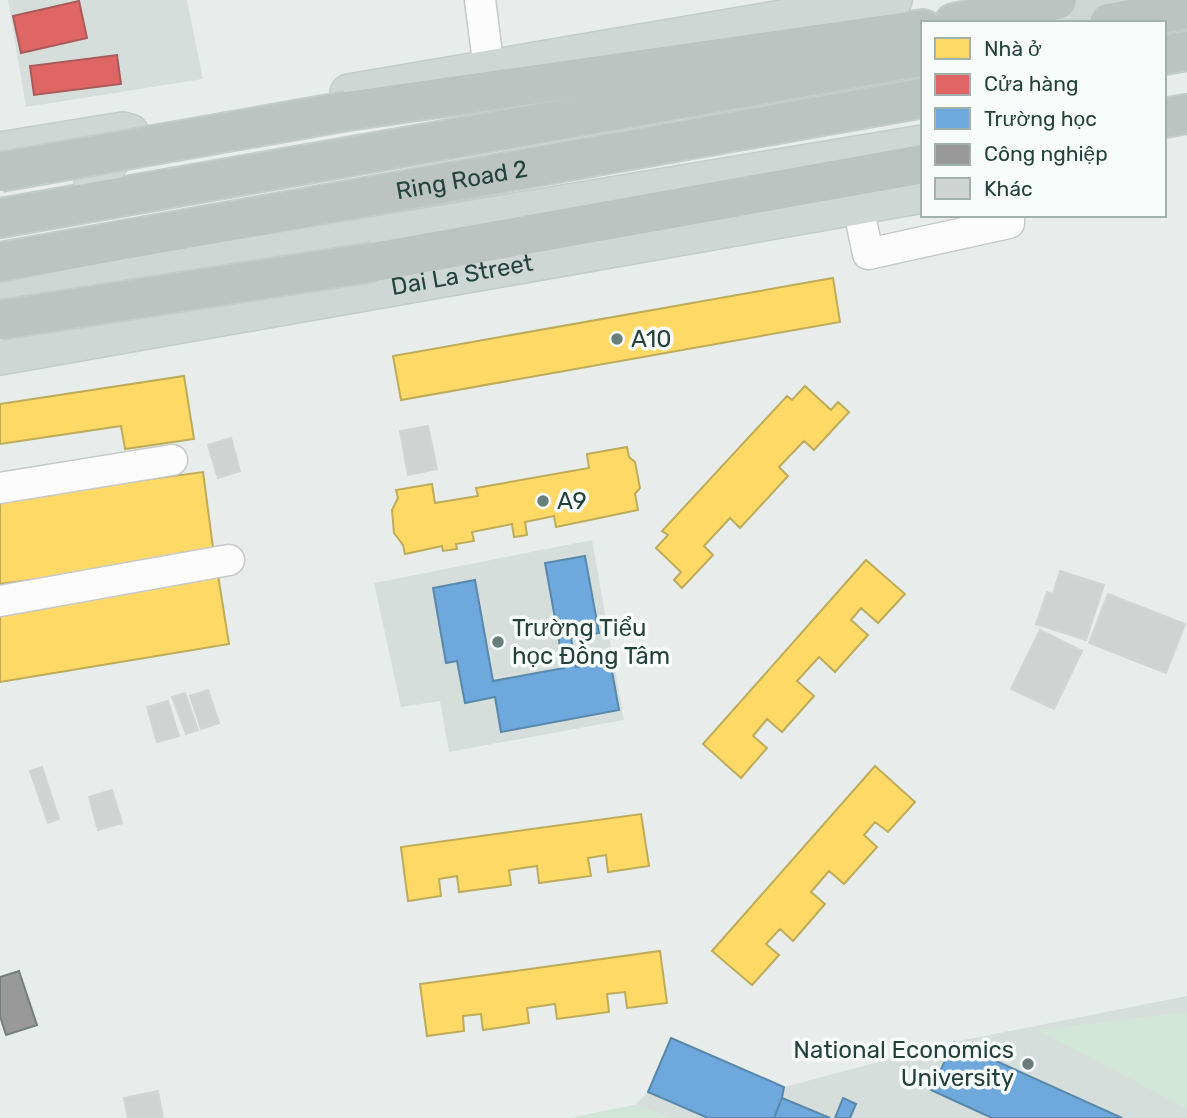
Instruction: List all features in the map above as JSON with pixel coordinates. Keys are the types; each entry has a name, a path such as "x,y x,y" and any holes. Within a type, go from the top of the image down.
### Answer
{"highway":[{"path":"963,21 1057,0"},
{"path":"1120,21 1187,9"},
{"path":"0,172 347,111 921,29"},
{"path":"1166,55 1187,51"},
{"name":"Ring Road 2","path":"0,218 921,56"},
{"name":"Ring Road 2","path":"0,262 921,98"},
{"path":"1166,117 1187,114"},
{"path":"0,320 374,262 921,164"}],"main road":[{"path":"0,151 893,0"},
{"path":"1055,21 1119,0"},
{"path":"0,202 93,185 607,105 921,49"},
{"path":"1166,124 1187,114"},
{"path":"93,185 132,130"},
{"path":"0,302 132,276 921,144"},
{"name":"Dai La Street","path":"0,356 921,194"},
{"path":"132,276 179,325"}],"street":[{"path":"480,0 489,69"},
{"path":"858,206 868,254 1009,219"},
{"path":"0,488 172,460"},
{"path":"0,601 229,560"}],"shaded area":[{"path":"8,0 187,0 203,79 26,107"},
{"name":"Trường Tiểu học Đồng Tâm","path":"592,540 624,720 449,752 440,701 401,707 374,583"},
{"name":"National Economics University","path":"1187,996 1187,1118 570,1118 635,1105 648,1092 671,1038 784,1087 954,1042"}],"green space":[{"path":"1187,1012 1187,1109 1038,1030"},
{"path":"635,1105 673,1118 570,1118"}],"building: Nhà ở":[{"name":"A10","path":"833,278 840,322 401,400 393,356"},
{"path":"184,376 194,439 125,449 121,426 0,444 0,404"},
{"path":"805,386 831,410 838,402 849,412 814,450 804,441 779,467 788,476 740,528 730,518 704,546 713,555 682,588 674,580 681,572 656,548 668,535 662,531 787,396 792,400"},
{"name":"A9","path":"627,447 629,457 635,462 640,488 635,494 638,510 556,527 554,516 525,522 527,535 514,537 512,524 472,532 474,541 456,544 457,549 443,551 442,546 405,554 403,545 394,533 392,510 398,498 396,490 432,484 435,503 478,496 476,488 589,468 587,454"},
{"path":"203,472 214,555 0,584 0,499"},
{"path":"866,560 905,594 878,623 861,608 851,620 868,635 835,672 819,657 797,681 814,696 782,732 767,719 753,736 767,748 741,778 703,744"},
{"path":"218,575 229,644 0,682 0,611"},
{"path":"875,766 915,802 888,832 875,822 864,835 877,847 844,884 829,871 811,892 825,904 793,941 780,929 766,944 779,955 752,985 712,951"},
{"path":"641,814 649,866 608,872 606,855 588,858 591,876 539,883 537,866 509,870 511,885 459,892 457,876 439,879 441,896 408,901 401,847"},
{"path":"660,951 667,1003 627,1008 625,992 607,994 609,1012 557,1019 555,1004 527,1008 529,1023 483,1030 481,1014 463,1016 464,1031 427,1036 420,984"}],"building: Cửa hàng":[{"path":"79,1 87,38 21,53 13,16"},
{"path":"117,55 121,84 34,95 30,66"}],"building: Trường học":[{"path":"585,556 599,633 571,638 576,667 610,660 619,710 501,732 495,697 465,703 457,661 446,663 433,588 475,580 493,681 564,668 545,563"},
{"path":"671,1038 784,1087 774,1118 708,1118 648,1092"},
{"path":"954,1042 1122,1118 992,1118 931,1090"},
{"path":"782,1098 830,1118 774,1118"},
{"path":"843,1098 856,1104 850,1118 835,1118"}],"building: Công nghiệp":[{"path":"19,971 37,1025 6,1035 0,1016 0,977"}],"building: Khác":[{"path":"428,426 437,469 408,475 400,431"},
{"path":"231,438 240,471 218,478 208,445"},
{"path":"1060,571 1104,585 1086,640 1036,624 1047,592 1053,594"},
{"path":"1108,594 1185,624 1166,673 1089,643"},
{"path":"1040,630 1082,651 1054,709 1011,689"},
{"path":"208,690 219,723 201,729 190,696"},
{"path":"185,693 198,730 186,734 172,697"},
{"path":"168,701 179,736 157,742 147,707"},
{"path":"42,767 59,819 48,823 30,771"},
{"path":"112,790 122,823 98,830 89,797"},
{"path":"158,1091 163,1118 128,1118 124,1098"}],"place":[{"name":"A10","path":"617,339"},
{"name":"A9","path":"543,501"},
{"name":"Trường Tiểu học Đồng Tâm","path":"498,642"},
{"name":"National Economics University","path":"1028,1064"}]}
